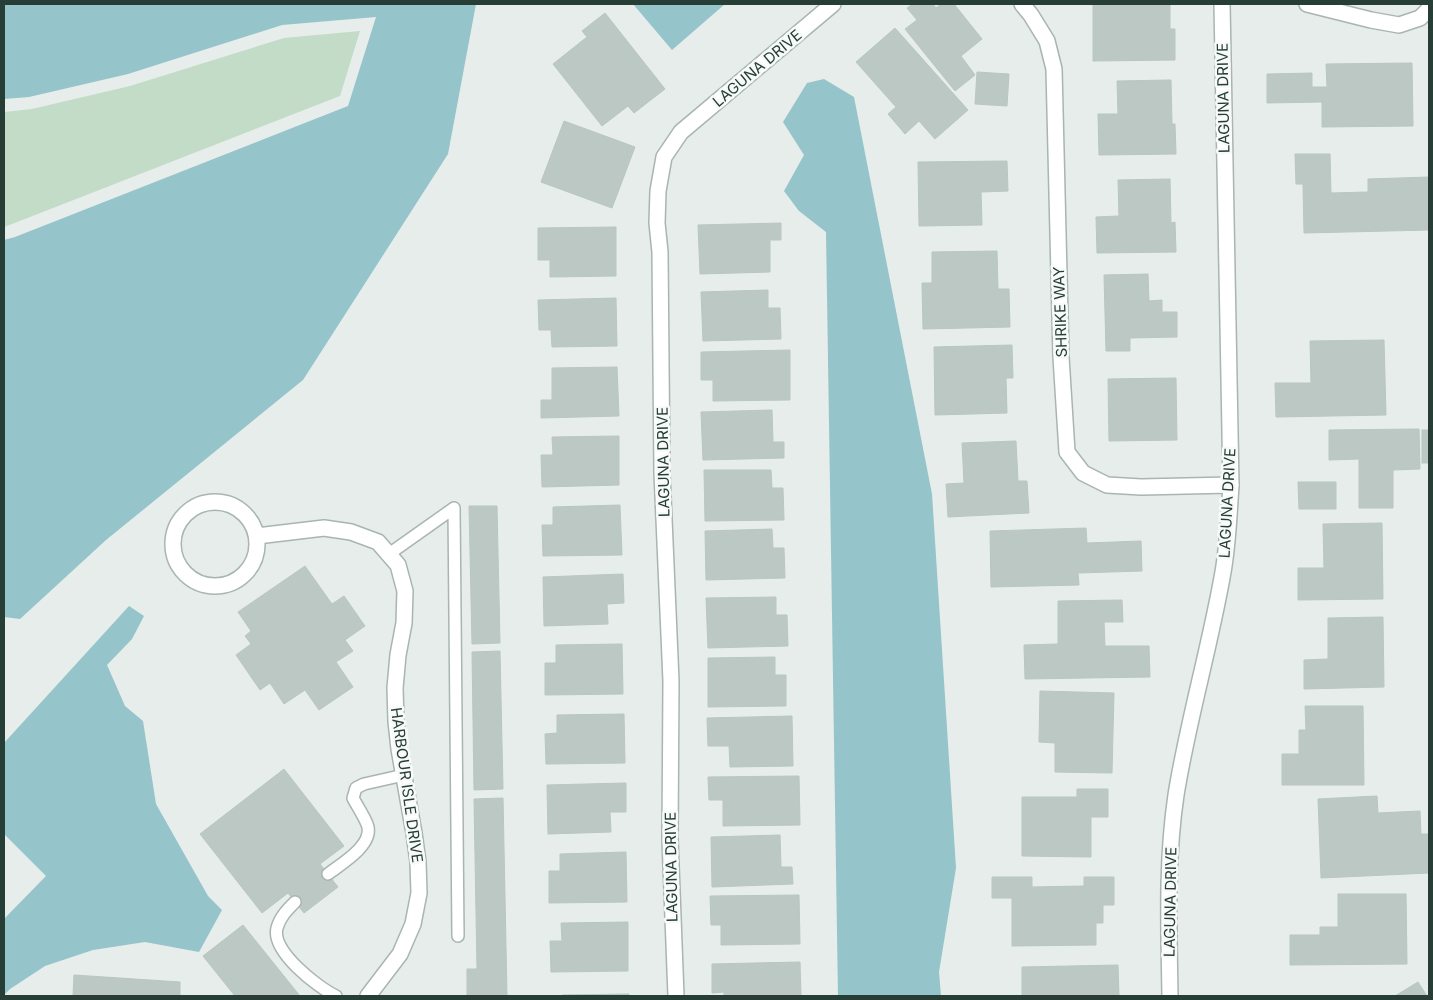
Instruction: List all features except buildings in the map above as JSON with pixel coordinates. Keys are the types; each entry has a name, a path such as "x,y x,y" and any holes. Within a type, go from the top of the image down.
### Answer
{"street":[{"name":"LAGUNA DRIVE","path":"676,996 670,849 671,681 662,473 658,191 664,157 681,132 833,4"},
{"name":"SHRIKE WAY","path":"1022,4 1032,15 1047,41 1054,69 1061,358 1067,452 1083,473 1107,486 1231,486"},
{"name":"LAGUNA DRIVE","path":"1170,996 1168,920 1170,851 1176,796 1224,570 1231,486 1222,4"},
{"path":"1307,4 1370,20 1399,25 1420,18 1429,9"},
{"path":"221,502 239,508 250,518 257,536 258,550 253,564 242,578 228,585 209,586 195,581 183,572 173,550 175,531 182,518 192,508 206,503 221,502"},
{"name":"HARBOUR ISLE DRIVE","path":"257,536 324,528 351,532 378,542 398,565 405,591 404,623 398,655 395,688 396,721 418,862 419,893 413,924 400,954 368,996"}],"lane":[{"path":"389,554 454,508 458,936"},
{"path":"328,874 364,844 368,836 368,827 353,798 356,788 364,784 404,775"},
{"path":"295,902 282,916 276,929 277,941 288,959 324,991 336,996"}],"green space":[{"path":"360,31 340,96 4,227 4,112 32,109 130,86 284,38"}],"water":[{"path":"4,4 476,4 448,154 303,380 106,540 20,619 4,617 4,240 348,106 376,17 282,25 128,74 29,97 4,99"},
{"path":"633,4 725,4 672,50"},
{"path":"824,79 854,97 932,494 956,868 939,972 941,996 838,996 826,232 799,211 784,191 804,155 783,122 807,83"},
{"path":"129,606 144,616 132,639 107,665 125,706 143,721 156,804 208,896 222,910 199,952 145,942 93,950 45,966 4,995 4,919 46,876 4,834 4,743"}]}
